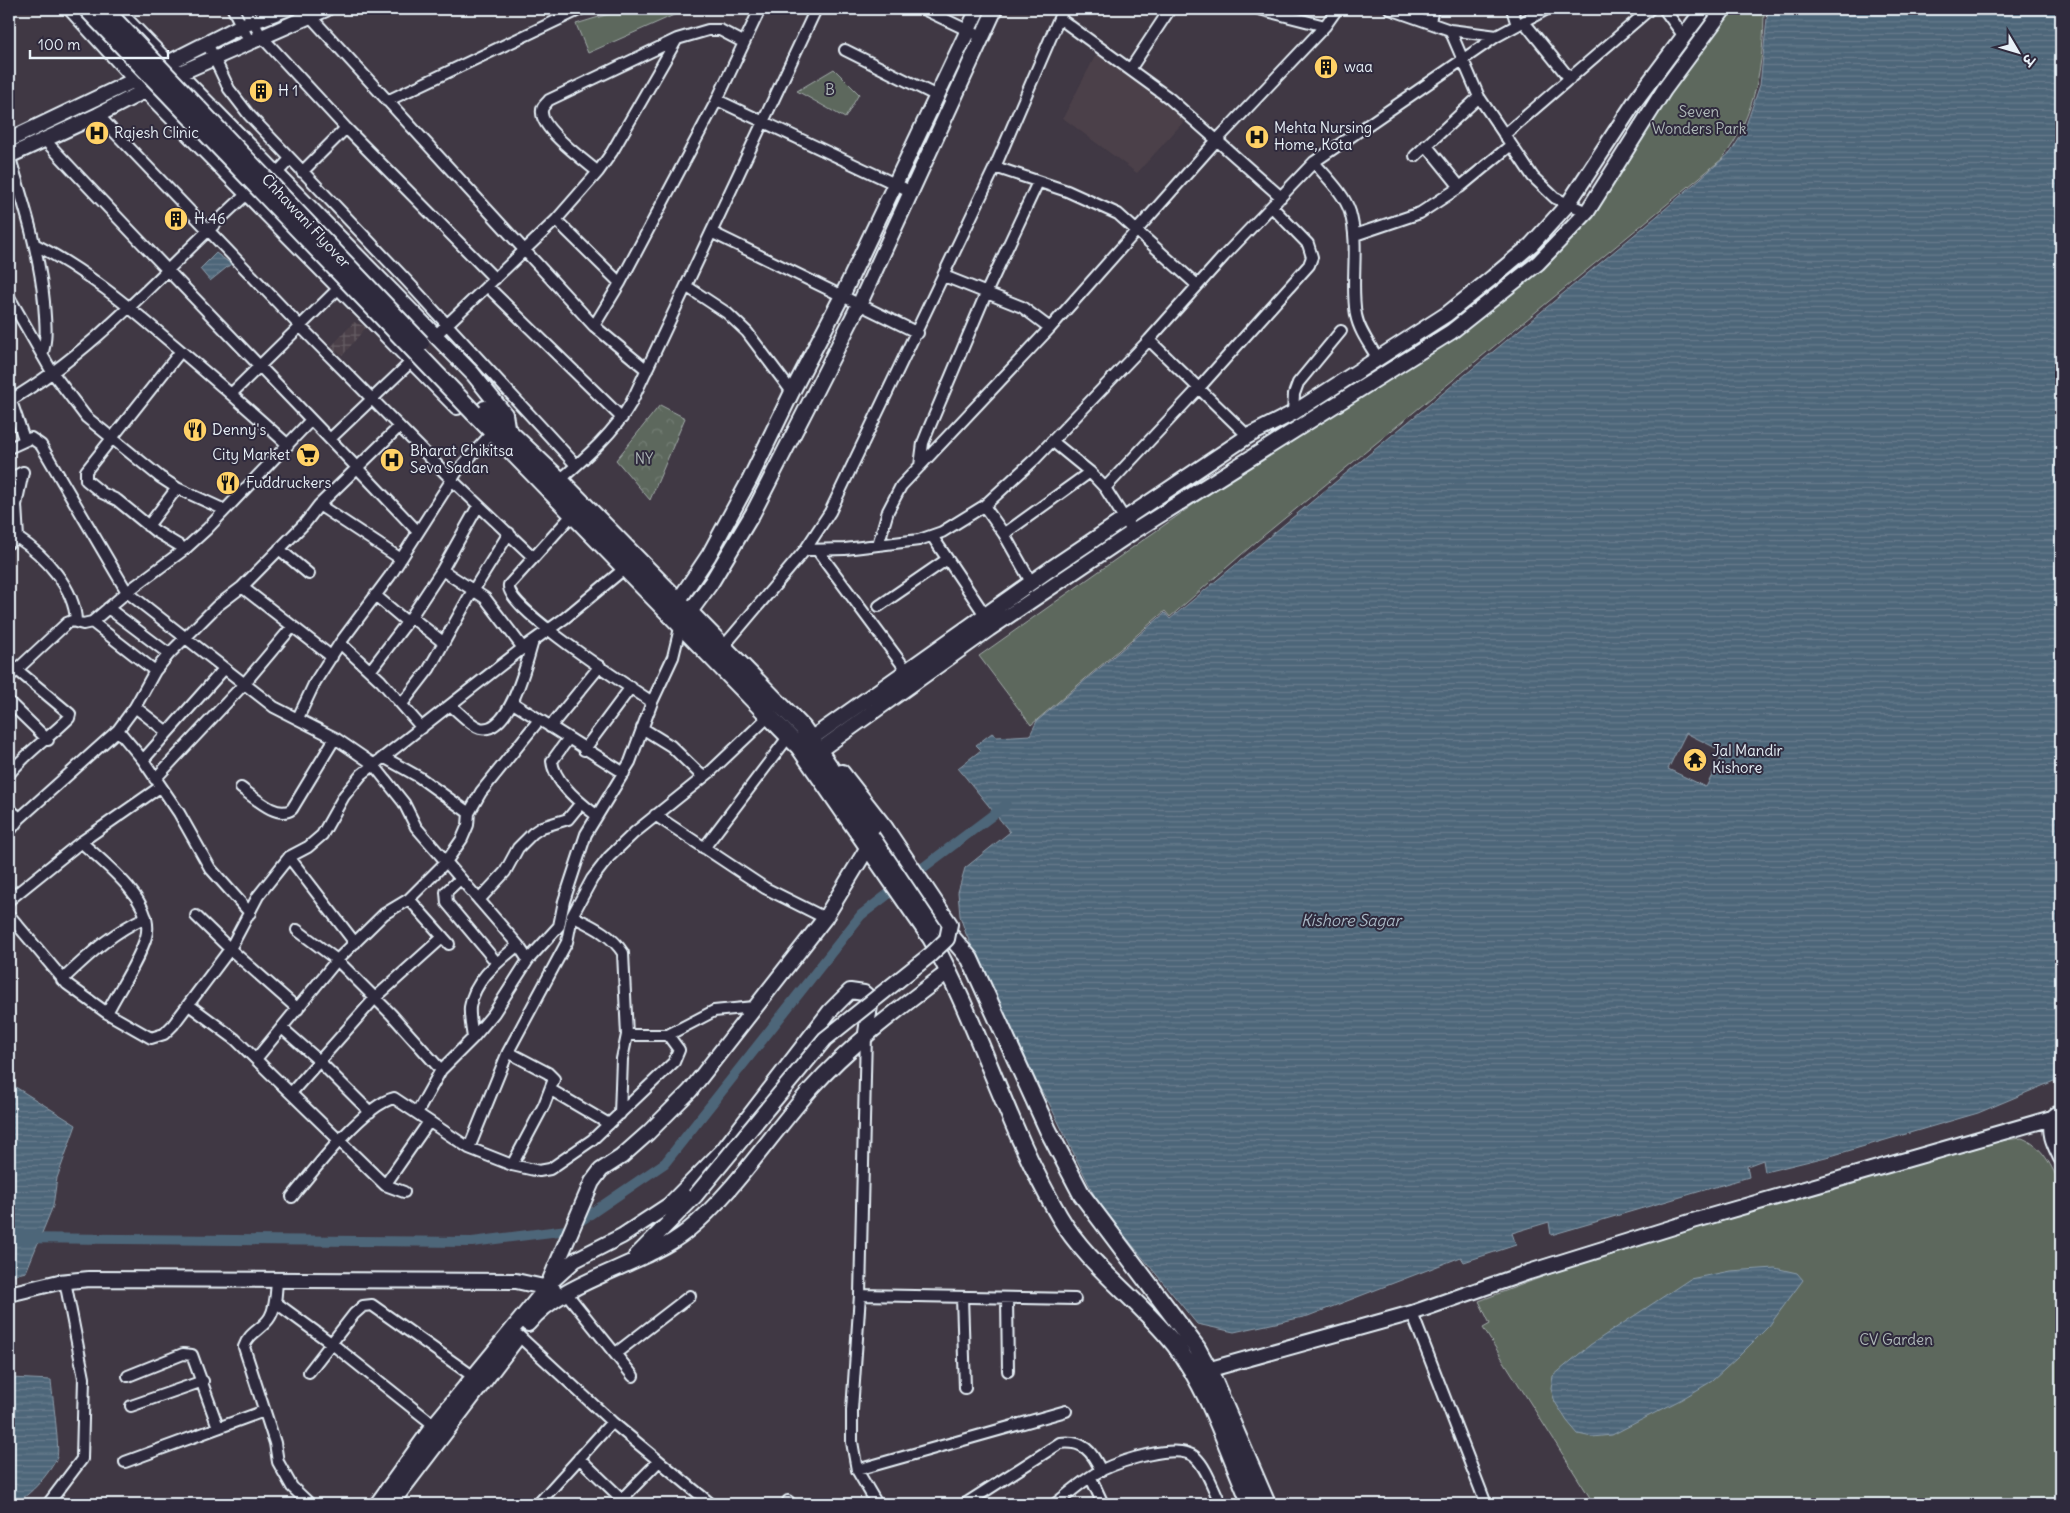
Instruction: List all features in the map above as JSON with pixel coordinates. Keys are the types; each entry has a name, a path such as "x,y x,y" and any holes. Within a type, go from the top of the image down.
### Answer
{"main road":[{"name":"Chhawani Flyover","path":"87,9 479,411"},
{"name":"Chhawani Flyover","path":"104,9 479,411 496,432"},
{"path":"496,432 560,480 770,715 808,749"},
{"path":"496,432 624,569 724,646 780,702 808,749 875,849 921,912 970,959 1048,1130 1082,1195 1184,1330 1267,1504"},
{"path":"921,912 1024,1147 1060,1218 1088,1255 1202,1371 1251,1504"}],"street":[{"path":"72,9 140,85 473,422 496,432"},
{"path":"115,9 436,335 473,374 505,414 496,432 452,480 401,559 340,643 315,682 298,718"},
{"path":"233,9 247,24 255,38 496,279"},
{"path":"246,9 247,24"},
{"path":"42,355 47,335 36,245 9,156 98,115 169,62 247,24 286,9"},
{"path":"9,140 140,85 180,73 308,12 326,9"},
{"path":"387,101 581,9"},
{"path":"594,326 620,283 717,100 758,9"},
{"path":"560,480 622,418 713,232 761,122 816,9"},
{"path":"923,9 982,37"},
{"path":"417,1113 441,1070 473,1038 494,1013 528,960 559,926 580,853 596,816 624,774 652,702 674,657 680,613 750,480 792,392 843,294 935,95 978,9"},
{"path":"680,613 711,583 753,513 860,303 995,9"},
{"path":"1131,68 1170,9"},
{"path":"1259,9 1325,26"},
{"path":"878,545 894,496 1138,232 1217,140 1325,26 1337,9"},
{"path":"1390,9 1450,30 1498,36"},
{"path":"1430,22 1433,9"},
{"path":"1512,9 1521,24 1570,80"},
{"path":"805,550 818,551 919,540 932,536 984,506 1052,441 1149,340 1197,285 1314,162 1498,36 1547,9"},
{"path":"1504,135 1650,9"},
{"path":"1664,9 1683,35"},
{"path":"911,676 985,616 1031,582 1248,436 1293,413 1447,314 1493,277 1531,245 1568,204 1636,100 1704,9"},
{"path":"704,848 808,749 911,676 1133,532 1451,332 1538,263 1586,212 1664,90 1724,9"},
{"path":"308,12 524,252 594,326 647,370"},
{"path":"724,646 805,550 830,512 995,168 1061,13 1131,68 1281,197"},
{"path":"598,172 549,129 542,116 542,108 549,100 678,38 708,30 720,30 743,42"},
{"path":"1450,30 1479,97 1532,177 1545,190 1586,212"},
{"path":"436,335 446,323 496,279 556,220 598,172 612,152 678,38"},
{"path":"207,43 229,90 248,115 446,323 576,465"},
{"path":"845,50 935,95"},
{"path":"1415,156 1479,97"},
{"path":"717,100 910,191"},
{"path":"98,115 399,427 478,506 533,557"},
{"path":"302,172 346,128"},
{"path":"44,139 167,272 311,420 331,438 418,532"},
{"path":"1426,145 1460,187"},
{"path":"1355,235 1420,212 1460,187 1511,146"},
{"path":"276,173 290,159"},
{"path":"1314,162 1342,196 1350,210 1355,235 1353,286 1356,315 1359,327 1378,359"},
{"path":"995,168 1100,204 1118,214 1197,285"},
{"path":"920,466 923,444 987,291 1038,182"},
{"path":"24,439 10,399 52,372 130,308 207,230 248,193"},
{"path":"1104,488 1199,388 1309,265 1312,258 1308,244 1272,207"},
{"path":"556,220 620,283"},
{"path":"713,232 918,332"},
{"path":"36,245 59,257 130,308 232,393 288,445"},
{"path":"944,276 1022,306 1050,328"},
{"path":"487,286 622,418"},
{"path":"686,286 727,313 747,332 792,392"},
{"path":"232,393 340,287"},
{"path":"9,297 68,397 86,417 112,436 160,478 225,510"},
{"path":"1293,413 1294,394 1298,383 1341,331"},
{"path":"1149,340 1248,436"},
{"path":"182,352 112,436 86,471 86,480 102,493 126,505 148,526 185,549"},
{"path":"331,438 412,361"},
{"path":"9,774 23,759 48,740 69,718 70,714 13,673 66,623 76,621 83,624 92,622 126,592 185,549 311,420"},
{"path":"9,832 20,818 118,730 135,707 155,671 169,654 217,606 242,587 319,505 399,427"},
{"path":"9,448 24,439 37,440 42,445 126,592 184,639 274,707 335,738 373,764 404,803 416,827 518,945 528,960"},
{"path":"1052,441 1090,472 1104,488 1133,532"},
{"path":"9,479 23,472 16,505 13,541 48,562 74,605 76,621"},
{"path":"1004,534 1090,472"},
{"path":"148,526 178,488"},
{"path":"319,505 401,559"},
{"path":"370,671 409,620 442,570 478,506"},
{"path":"984,506 1004,534 1031,582"},
{"path":"572,515 533,557 509,585 508,589 511,595 548,631 652,702"},
{"path":"402,704 429,669 509,533"},
{"path":"932,536 946,560 985,616"},
{"path":"279,549 309,574"},
{"path":"818,551 911,676"},
{"path":"879,606 946,560"},
{"path":"9,916 62,980 107,1013 151,1038 157,1038 173,1026 230,949 258,896 290,856 308,847 322,835 344,796 373,764 385,758 624,569"},
{"path":"442,570 475,589 523,648"},
{"path":"242,587 332,657"},
{"path":"375,595 444,643"},
{"path":"108,608 169,654"},
{"path":"92,622 155,671"},
{"path":"9,900 158,783 292,627"},
{"path":"450,705 480,728 489,728 513,703 532,641"},
{"path":"340,643 402,704 422,728"},
{"path":"550,727 600,666"},
{"path":"143,760 224,669"},
{"path":"584,750 631,688"},
{"path":"9,702 48,740"},
{"path":"513,703 624,774"},
{"path":"135,707 168,732"},
{"path":"469,1148 491,1088 508,1052 567,942 572,916 592,879 609,856 655,815 727,758 770,715"},
{"path":"256,1059 337,960 384,914 410,899 446,862 462,839 468,826 469,813 481,792 539,720"},
{"path":"642,728 671,746 702,777"},
{"path":"118,730 143,760 180,813 210,868 250,913"},
{"path":"241,788 279,813 287,812 292,808 335,738"},
{"path":"568,739 552,761 552,767 556,775 581,803 596,816"},
{"path":"629,1263 695,1196 826,1039 930,955 947,939 950,924 885,828 840,770 808,749"},
{"path":"385,758 419,778 469,813"},
{"path":"479,900 505,872 518,848 533,833 542,827 568,819 581,803"},
{"path":"9,809 20,818"},
{"path":"655,815 765,888 825,918"},
{"path":"81,842 119,877 140,903 146,917 146,936 107,1013"},
{"path":"547,1287 592,1182 601,1170 621,1157 690,1091 825,918 875,849"},
{"path":"290,856 355,943"},
{"path":"460,879 446,892 447,903 497,963"},
{"path":"291,1093 318,1060 375,998 446,941 410,899"},
{"path":"196,916 298,1009"},
{"path":"572,916 604,933 616,942 623,953 627,1035 622,1059 620,1114"},
{"path":"62,980 106,939 122,928 146,917"},
{"path":"559,926 570,931"},
{"path":"297,930 337,960 375,998 441,1070"},
{"path":"473,1038 470,1007 475,991 497,963 518,945"},
{"path":"376,1504 545,1306 686,1232 712,1208 839,1059 866,1034 948,970"},
{"path":"392,1504 474,1377 559,1273 575,1260 622,1236 669,1205 714,1160 830,1010 850,991 864,994 871,999 866,1034 860,1296 852,1410 852,1442 857,1470 877,1504"},
{"path":"189,1005 235,1039 385,1185 404,1192"},
{"path":"627,1035 668,1035 714,1011 754,1007"},
{"path":"282,1028 318,1060 370,1112"},
{"path":"292,1197 340,1141 370,1112 394,1098 469,1148 512,1165 539,1171 550,1169 569,1158 609,1124 678,1056 679,1050 668,1035"},
{"path":"508,1052 552,1076 554,1082 512,1165"},
{"path":"551,1090 609,1124"},
{"path":"1202,1371 1412,1313 1530,1272 1693,1221 2058,1116"},
{"path":"2058,1116 2051,1138 2061,1158"},
{"path":"385,1185 428,1122"},
{"path":"9,1294 65,1281 176,1279 277,1282 516,1282 547,1287 567,1294 633,1376"},
{"path":"48,1504 82,1459 84,1378 65,1281"},
{"path":"277,1282 275,1302 271,1316 264,1325 251,1334 244,1347 278,1462 292,1487 310,1504"},
{"path":"616,1353 690,1296"},
{"path":"860,1296 1074,1299"},
{"path":"962,1297 965,1388"},
{"path":"1007,1298 1008,1371"},
{"path":"275,1302 331,1343 439,1429"},
{"path":"309,1372 354,1314 363,1306 372,1305 381,1309 474,1377"},
{"path":"1412,1313 1486,1504"},
{"path":"519,1336 612,1422 711,1504"},
{"path":"128,1376 187,1354 195,1358 218,1427"},
{"path":"131,1406 203,1381"},
{"path":"125,1462 264,1411"},
{"path":"857,1470 1066,1411"},
{"path":"538,1504 612,1422"},
{"path":"965,1504 1060,1443 1074,1441 1086,1448 1096,1460 1101,1471"},
{"path":"1055,1504 1101,1471 1137,1458 1173,1451 1193,1455 1201,1464 1221,1504"},
{"path":"579,1458 622,1503 659,1461"},
{"path":"1091,1478 1103,1504"}],"shaded area":[{"path":"1100,47 1187,118 1137,173 1063,118"},
{"path":"354,322 366,327 343,355 330,348"}],"green space":[{"path":"625,9 678,9 683,11 588,53 576,24"},
{"name":"Seven Wonders Park","path":"1732,9 1764,9 1764,29 1760,68 1750,107 1734,143 1722,159 1257,541 1170,617 1165,611 1031,725 979,656 1197,502 1396,372 1551,257 1664,99"},
{"name":"B","path":"834,69 859,94 845,118 797,91"},
{"name":"NY","path":"660,405 685,418 650,500 616,460"},
{"name":"CV Garden","path":"2022,1138 2036,1146 2046,1158 2061,1186 2061,1504 1594,1504 1483,1328 1490,1324 1479,1301 1624,1246 2005,1140"}],"water":[{"name":"Kishore Sagar","path":"1768,9 2061,9 2061,1078 1978,1113 1834,1155 1765,1172 1763,1160 1747,1166 1749,1177 1551,1235 1549,1222 1512,1233 1516,1245 1464,1262 1461,1257 1308,1316 1234,1332 1197,1324 1098,1203 1049,1103 1029,1071 1001,1006 966,934 960,916 958,892 965,868 1010,832 958,768 981,750 976,745 992,733 997,737 1030,735 1037,721 1165,613 1170,619 1657,216 1731,152 1744,131 1760,85","holes":["1686,733 1722,751 1723,754 1706,787 1668,769"]},
{"path":"216,253 231,264 210,281 200,269"},
{"path":"9,1083 76,1125 57,1178 53,1206 26,1272 9,1276"},
{"path":"1775,1268 1797,1273 1803,1280 1769,1326 1712,1381 1682,1399 1612,1435 1592,1437 1578,1434 1567,1421 1555,1402 1551,1389 1553,1376 1590,1345 1690,1279 1730,1271"},
{"path":"12,1300 11,1378 51,1380 58,1452 54,1463 37,1486 22,1499 9,1504 9,1301"}],"waterway":[{"path":"912,876 1006,805"},
{"path":"9,1238 472,1242 567,1230 665,1163 861,915 900,885"}],"place":[{"name":"waa","path":"1326,67"},
{"name":"H 1","path":"261,91"},
{"name":"Rajesh Clinic","path":"97,133"},
{"name":"Mehta Nursing Home, Kota","path":"1257,137"},
{"name":"H 46","path":"176,219"},
{"name":"Denny's","path":"195,430"},
{"name":"City Market","path":"308,455"},
{"name":"Bharat Chikitsa Seva Sadan","path":"392,460"},
{"name":"Fuddruckers","path":"228,483"},
{"name":"Jal Mandir Kishore","path":"1695,760"}]}
